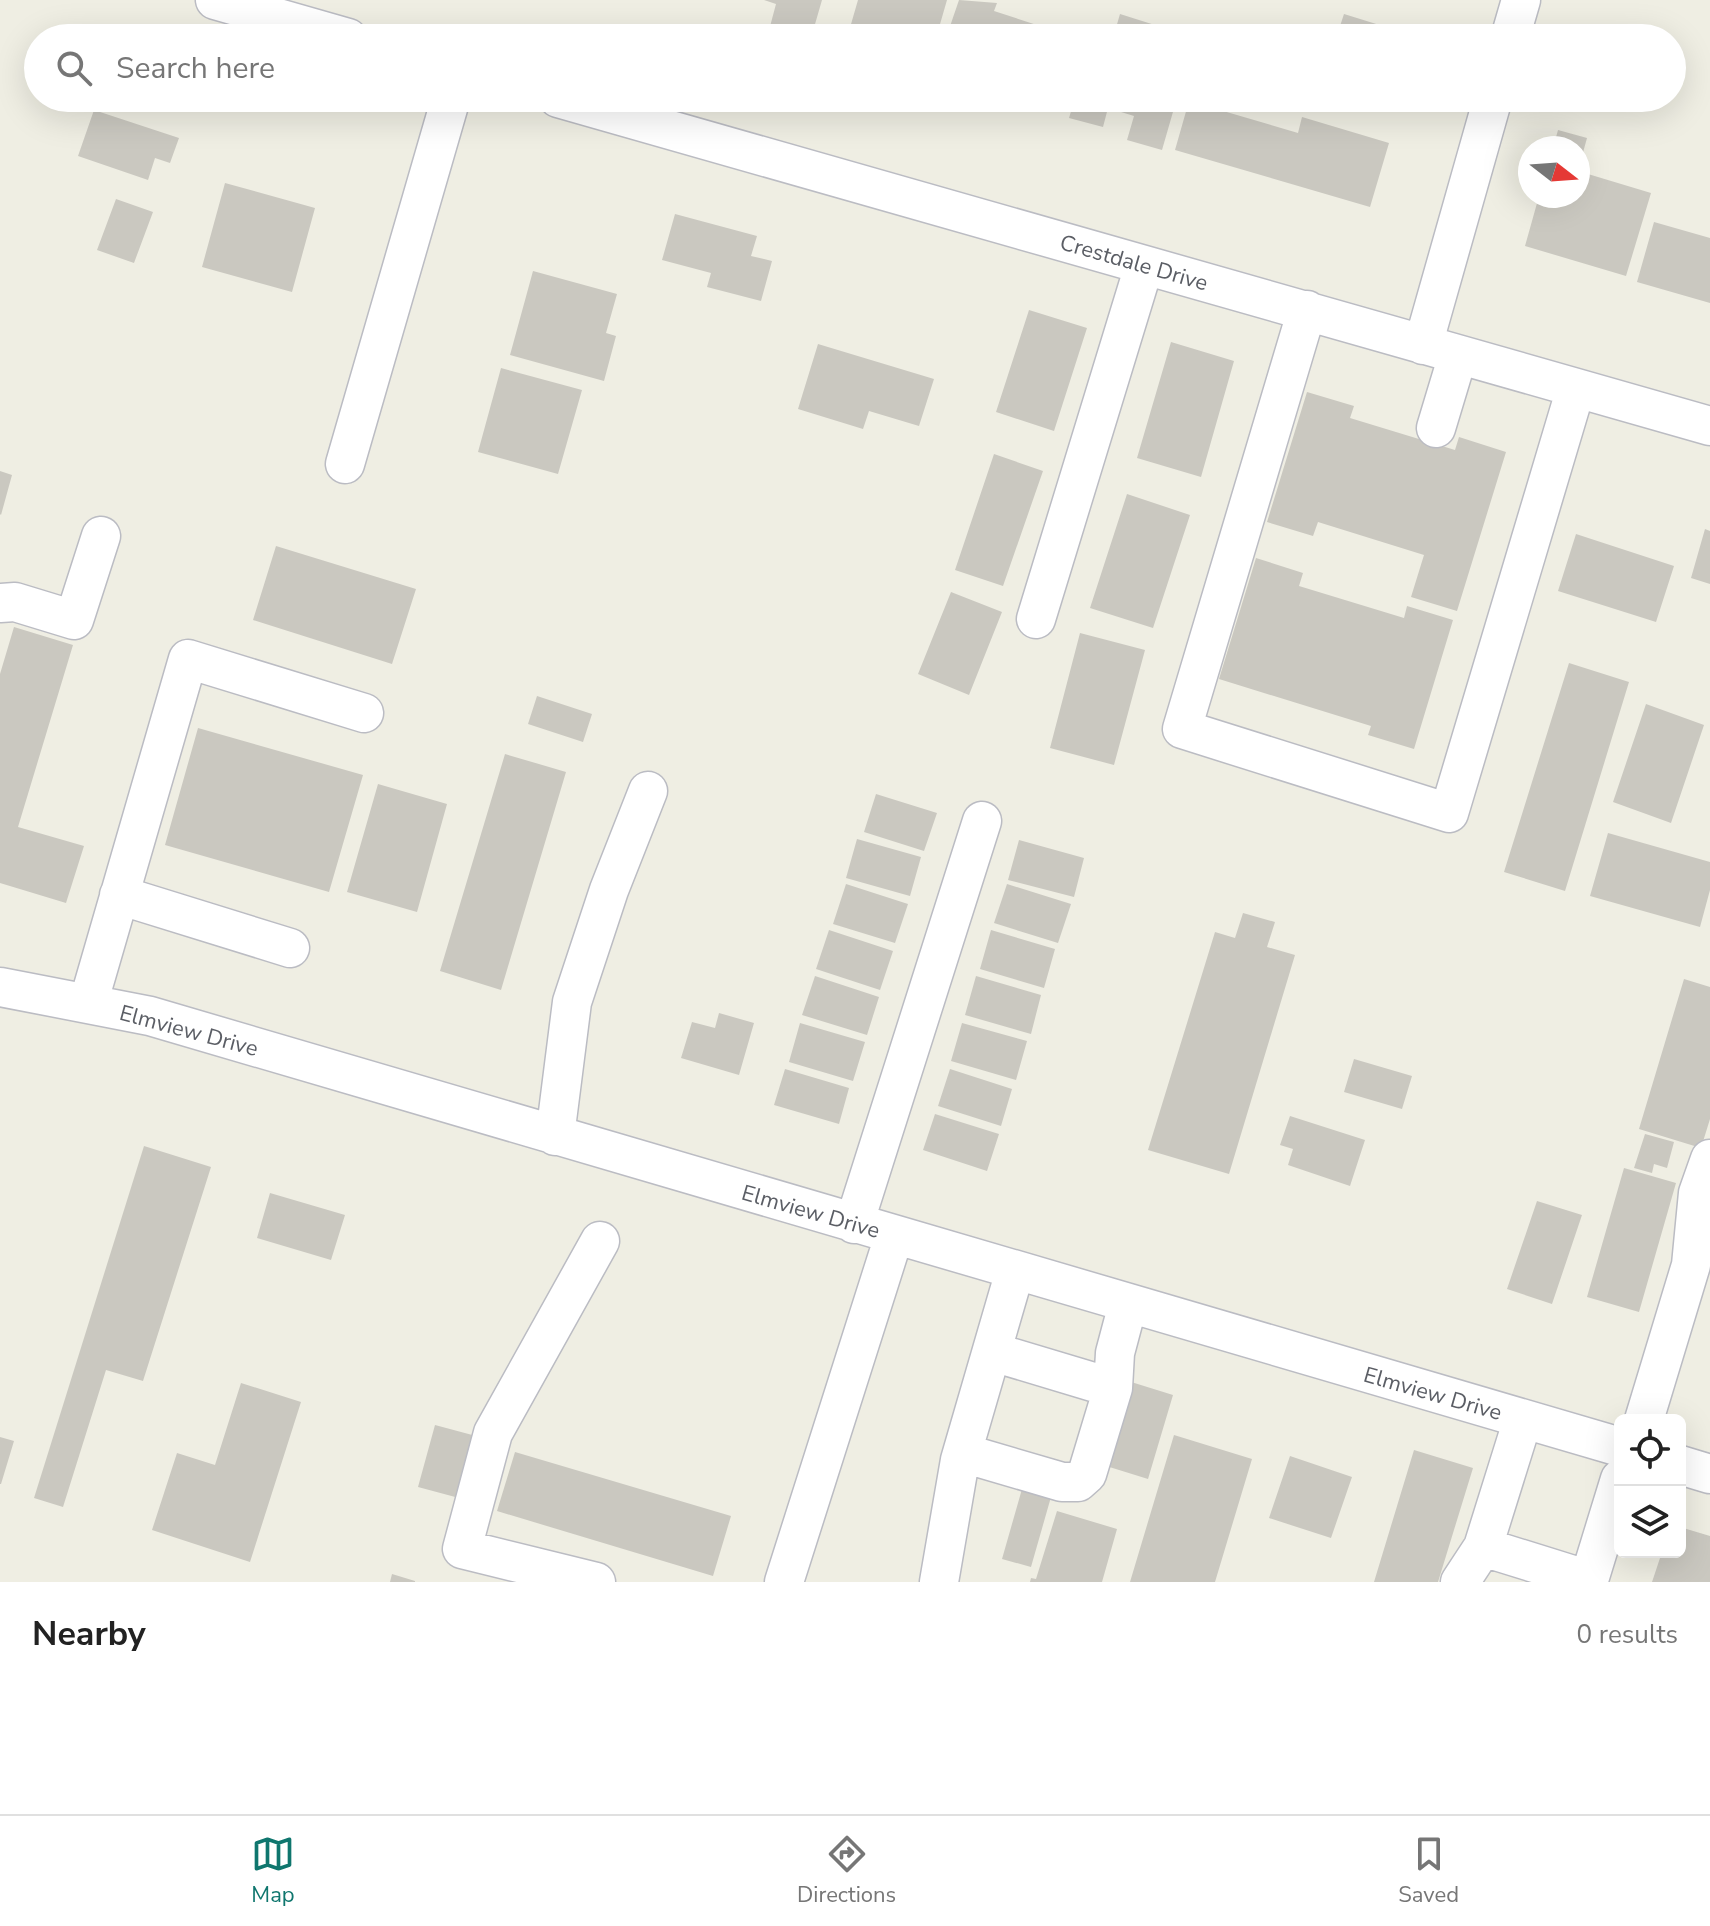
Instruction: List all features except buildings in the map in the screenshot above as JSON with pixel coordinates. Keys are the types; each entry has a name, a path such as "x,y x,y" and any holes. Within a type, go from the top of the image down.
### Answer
{"street":[{"path":"215,0 299,24"},
{"path":"1514,24 1521,0"},
{"path":"345,464 447,112"},
{"name":"Crestdale Drive","path":"607,112 1710,426"},
{"path":"1436,428 1441,350 1490,112"},
{"path":"1036,619 1144,266"},
{"path":"1307,310 1182,729 1449,813 1576,388"},
{"path":"0,603 15,602 74,620 101,536"},
{"path":"88,1004 188,659 364,713"},
{"path":"555,1136 572,1002 609,890 648,791"},
{"path":"854,1224 982,821"},
{"path":"119,895 290,948"},
{"name":"Elmview Drive","path":"0,987 150,1016 1614,1445"},
{"path":"1646,1414 1691,1265 1698,1193 1710,1159"},
{"path":"784,1582 894,1236"},
{"path":"596,1582 462,1549 493,1433 600,1241"},
{"path":"939,1582 963,1453 1015,1271"},
{"path":"963,1453 1062,1482 1078,1482 1087,1474 1113,1388 1115,1353 1128,1304"},
{"path":"993,1352 1113,1388"},
{"path":"1460,1582 1483,1547 1523,1419"},
{"path":"1686,1467 1710,1474"},
{"path":"1483,1547 1589,1581 1618,1486"}]}
